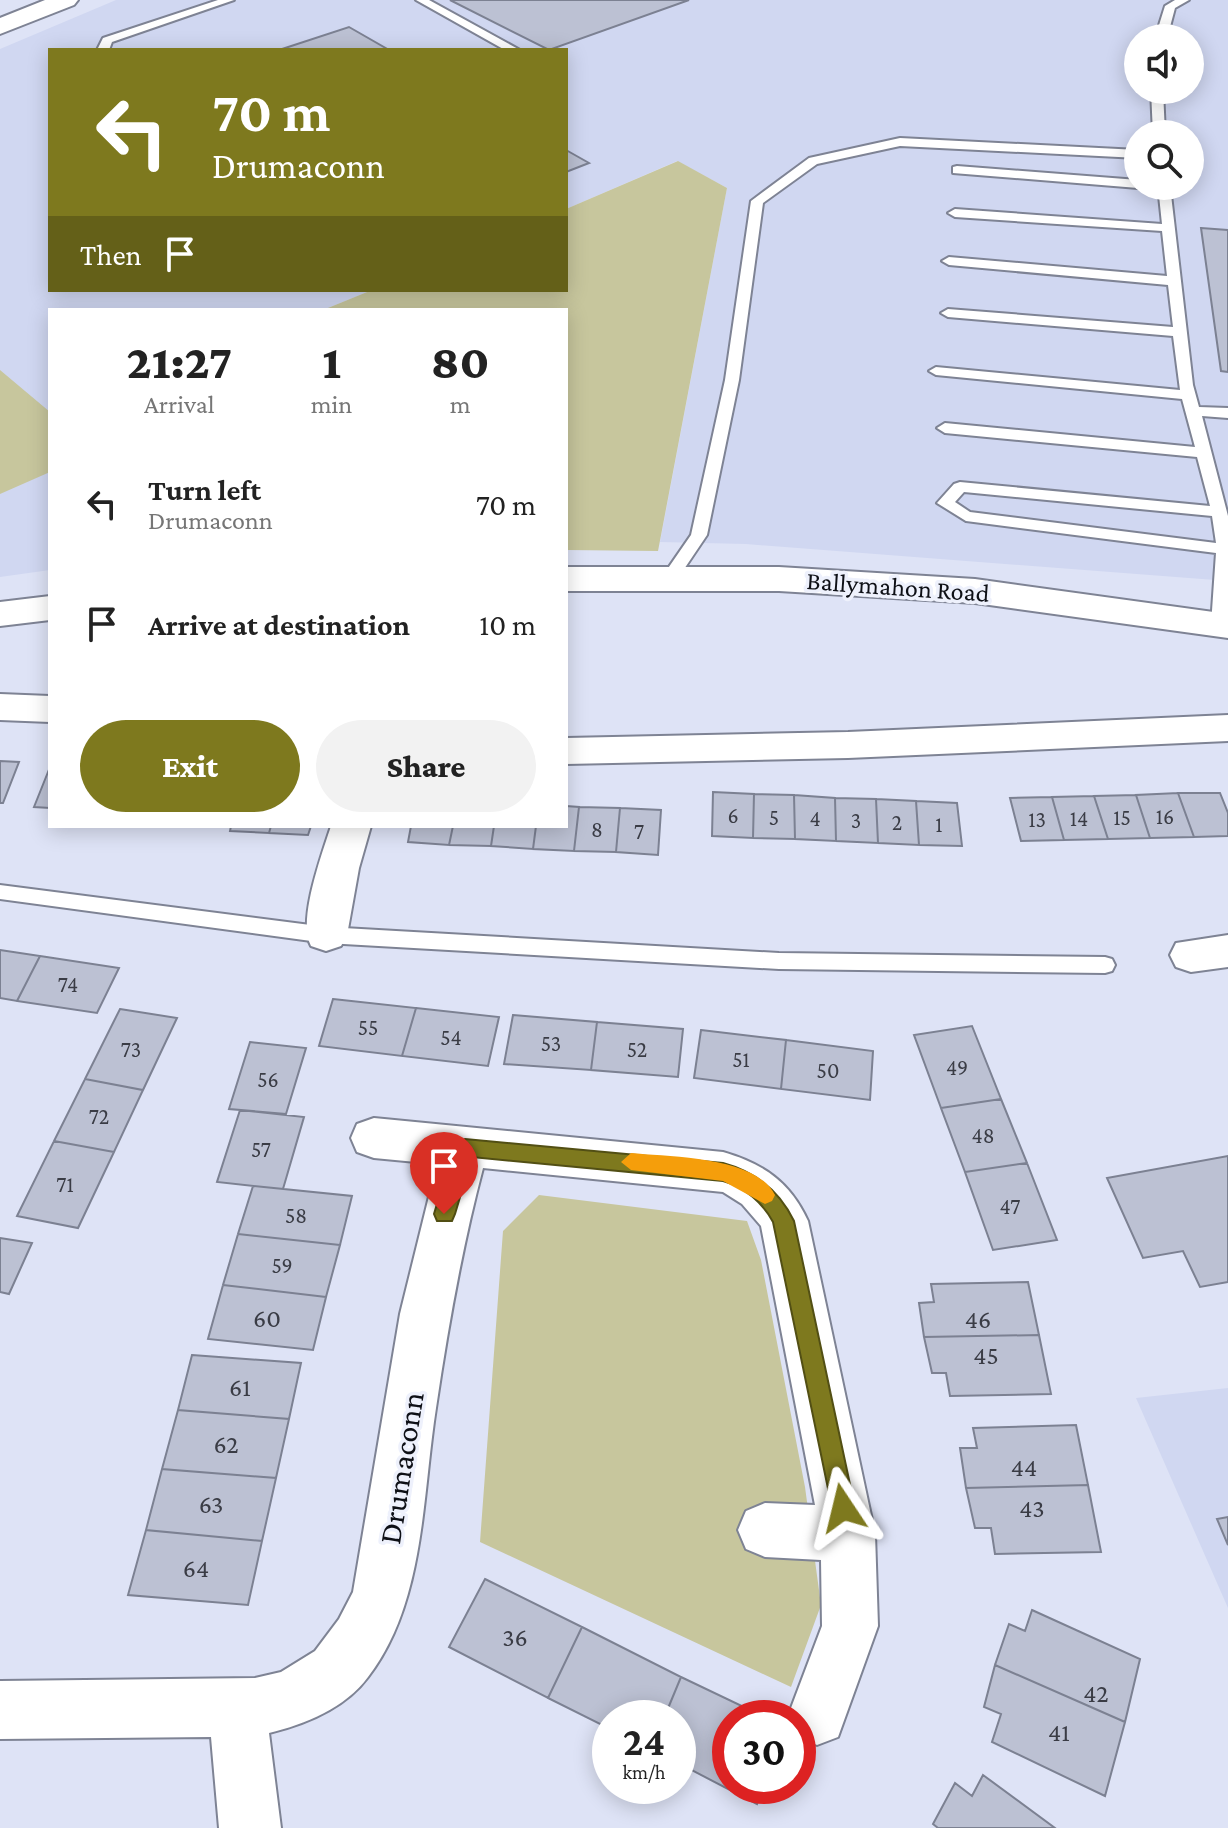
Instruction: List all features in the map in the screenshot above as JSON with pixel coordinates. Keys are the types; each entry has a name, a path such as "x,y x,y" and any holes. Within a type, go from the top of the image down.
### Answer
{"main road":[{"path":"0,27 66,0"},
{"name":"Ballymahon Road","path":"568,579 779,579 975,591 1224,625"},
{"path":"0,614 48,608"}],"street":[{"path":"0,707 48,709"},
{"path":"568,751 848,745 1228,728"},
{"path":"326,935 338,868 350,828"},
{"path":"374,1138 723,1172 740,1177 773,1202 784,1221 848,1534 850,1626 817,1716"},
{"name":"Drumaconn","path":"0,1710 237,1708 294,1700 320,1685 352,1652 381,1595 425,1315 444,1214 465,1147"},
{"path":"765,1530 848,1534"},
{"path":"237,1708 250,1828"}],"lane":[{"path":"104,48 107,40 229,0"},
{"path":"421,0 510,48"},
{"path":"1165,24 1170,6 1184,0"},
{"path":"670,577 699,535 732,380 757,201 813,161 900,142 1124,153"},
{"path":"957,170 1124,183"},
{"path":"1166,200 1190,403 1226,540 1224,625"},
{"path":"955,213 1169,228"},
{"path":"949,261 1174,281"},
{"path":"948,313 1180,332"},
{"path":"936,371 1190,403 1228,413"},
{"path":"945,428 1205,458 1228,466"},
{"path":"1219,512 960,487 945,503 966,516 1226,540"},
{"path":"0,892 326,935 794,962 1105,965"}],"shaded area":[{"path":"116,0 1228,0 1228,581 746,544 660,542 727,188 677,161 568,208 568,48 48,48 48,292 367,292 328,308 48,308 48,570 0,577 0,49"},
{"path":"1228,1388 1228,1608 1136,1398"}],"green space":[{"path":"678,161 727,188 658,551 568,550 568,308 328,308 367,292 568,292 568,208"},
{"path":"0,370 48,410 48,473 0,494"},
{"path":"539,1195 747,1221 761,1260 805,1487 821,1605 791,1687 480,1542 503,1231"}],"building":[{"path":"450,0 689,0 555,48 545,48"},
{"path":"349,27 386,48 285,48"},
{"path":"568,151 589,163 568,171"},
{"path":"1201,228 1228,230 1228,372 1221,371"},
{"path":"0,761 19,762 3,803 0,803"},
{"path":"48,772 48,808 34,807"},
{"path":"713,792 754,794 753,838 712,836"},
{"path":"1178,793 1220,793 1228,813 1228,836 1194,837"},
{"path":"1178,793 1194,837 1150,838 1136,795"},
{"path":"754,794 794,795 795,839 753,838"},
{"path":"794,795 835,798 836,841 795,839"},
{"path":"1136,795 1150,838 1108,839 1094,796"},
{"path":"1094,796 1108,839 1064,840 1052,797"},
{"path":"1052,797 1064,840 1021,841 1010,798"},
{"path":"835,798 876,799 878,843 836,841"},
{"path":"876,799 916,801 919,845 878,843"},
{"path":"916,801 957,803 962,846 919,845"},
{"path":"568,806 579,807 574,851 533,849 536,828 568,828"},
{"path":"579,807 620,808 616,852 574,851"},
{"path":"620,808 661,810 658,855 616,852"},
{"path":"231,828 270,828 269,833 230,831"},
{"path":"270,828 310,828 308,835 269,833"},
{"path":"411,828 453,828 449,845 408,842"},
{"path":"453,828 494,828 491,846 449,845"},
{"path":"494,828 536,828 533,849 491,846"},
{"path":"0,950 40,956 17,1001 0,998"},
{"path":"40,956 119,968 97,1013 17,1001"},
{"path":"333,999 416,1008 402,1056 319,1046"},
{"path":"416,1008 499,1017 488,1066 402,1056"},
{"path":"120,1009 177,1018 143,1090 85,1079"},
{"path":"513,1015 597,1022 591,1070 504,1064"},
{"path":"597,1022 683,1029 678,1077 591,1070"},
{"path":"972,1026 1001,1099 941,1108 914,1035"},
{"path":"701,1030 786,1040 781,1089 694,1078"},
{"path":"786,1040 873,1051 870,1100 781,1089"},
{"path":"250,1042 306,1048 286,1114 229,1109"},
{"path":"85,1079 143,1090 114,1152 54,1141"},
{"path":"1001,1099 1027,1163 965,1172 941,1108"},
{"path":"240,1110 304,1117 283,1189 217,1182"},
{"path":"54,1141 114,1152 78,1228 17,1216"},
{"path":"1228,1156 1228,1282 1200,1287 1183,1251 1143,1258 1107,1178"},
{"path":"1027,1163 1057,1240 993,1250 965,1172"},
{"path":"253,1186 352,1196 340,1245 238,1234"},
{"path":"238,1234 340,1245 326,1297 223,1285"},
{"path":"0,1238 32,1243 9,1294 0,1292"},
{"path":"1028,1282 1039,1335 924,1337 919,1303 934,1302 931,1284"},
{"path":"223,1285 326,1297 313,1350 208,1339"},
{"path":"1039,1335 1051,1394 950,1396 946,1373 932,1373 924,1337"},
{"path":"192,1355 301,1363 289,1419 178,1410"},
{"path":"178,1410 289,1419 276,1478 162,1469"},
{"path":"1076,1425 1088,1485 966,1488 960,1448 977,1448 973,1428"},
{"path":"162,1469 276,1478 262,1541 146,1530"},
{"path":"1088,1485 1101,1552 995,1554 991,1528 975,1528 966,1488"},
{"path":"1228,1517 1228,1545 1217,1519"},
{"path":"146,1530 262,1541 248,1605 128,1595"},
{"path":"485,1579 582,1627 548,1698 449,1647"},
{"path":"1032,1610 1140,1659 1125,1722 995,1665 1009,1624 1025,1631"},
{"path":"582,1627 681,1677 671,1700 592,1700 592,1720 548,1698"},
{"path":"995,1665 1125,1722 1105,1796 992,1742 1001,1714 984,1707"},
{"path":"681,1677 729,1700 712,1700 712,1781 696,1772 696,1700 671,1700"},
{"path":"983,1775 1055,1828 938,1828 933,1824 955,1783 972,1796"}],"slow traffic":[{"path":"631,1162 723,1172 740,1177 765,1195"}],"route":[{"path":"444,1214 465,1147 723,1172 740,1177 757,1188 773,1202 784,1221 843,1508"}]}
